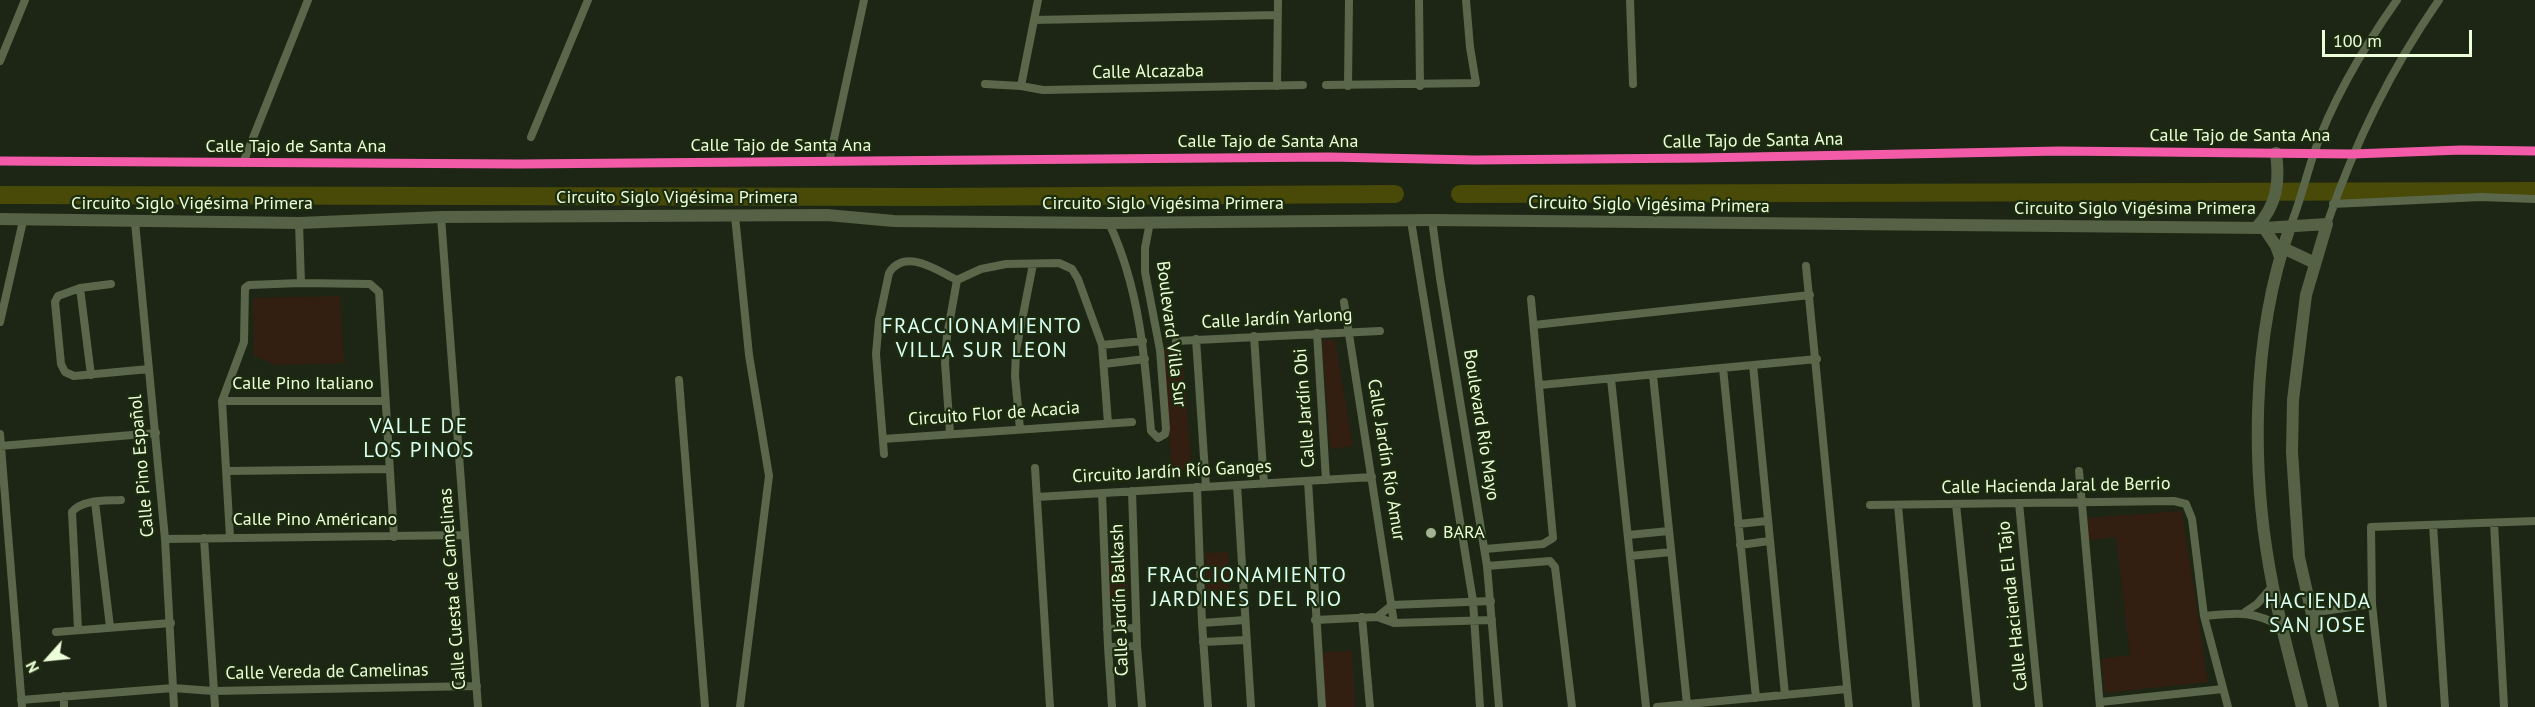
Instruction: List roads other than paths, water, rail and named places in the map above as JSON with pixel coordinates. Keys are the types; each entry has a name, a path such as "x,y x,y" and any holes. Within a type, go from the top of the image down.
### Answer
{"main road":[{"path":"2276,153 2278,167 2275,201 2260,228 2281,253 2315,263"},
{"name":"Circuito Siglo Vigésima Primera","path":"0,219 299,223 441,217 827,215 894,220 1109,223 1432,220 2260,228 2327,224"},
{"path":"2327,224 2306,295 2299,343 2292,452 2299,557 2333,707"},
{"path":"2290,227 2281,253 2260,366 2257,416 2264,519 2273,586 2302,707"}],"street":[{"path":"0,61 25,0"},
{"path":"243,163 308,0"},
{"path":"531,136 588,0"},
{"path":"829,162 864,0"},
{"path":"1021,86 1038,0"},
{"path":"1277,86 1278,0"},
{"path":"1348,86 1349,0"},
{"path":"1419,0 1420,86"},
{"path":"1326,86 1420,86 1476,83 1466,0"},
{"path":"1630,0 1633,84"},
{"path":"2290,227 2314,153 2343,89 2362,54 2397,0"},
{"path":"2327,224 2353,154 2394,70 2439,0"},
{"path":"1034,20 1278,15"},
{"name":"Calle Alcazaba","path":"985,84 1043,90 1303,85"},
{"name":"Calle Tajo de Santa Ana","path":"0,161 829,162 1329,157 1474,160 2059,151 2353,154 2461,150 2535,151"},
{"path":"2335,200 2481,197 2535,199"},
{"path":"735,216 748,355 769,476 740,707"},
{"name":"Calle Cuesta de Camelinas","path":"441,217 478,707"},
{"name":"Boulevard Río Mayo","path":"1432,220 1485,549 1499,707"},
{"path":"0,322 23,221"},
{"name":"Boulevard Río Mayo","path":"1411,221 1473,602 1480,707"},
{"name":"Calle Pino Español","path":"135,222 165,539 174,707"},
{"name":"Boulevard Villa Sur","path":"1109,223 1130,276 1143,341 1151,431 1158,438 1166,434 1166,429 1160,350 1145,272 1145,248 1150,222"},
{"path":"299,223 301,283"},
{"name":"Circuito Flor de Acacia","path":"884,454 877,336 886,282 892,267 903,262 917,262 957,280"},
{"path":"950,433 945,363 947,336 957,280 994,265 1059,263 1072,269 1078,279 1102,345 1108,423"},
{"path":"1020,429 1015,376 1016,351 1033,264"},
{"path":"1806,266 1817,359 1849,707"},
{"path":"1130,276 1145,272"},
{"path":"230,537 222,401 244,342 246,288 249,285 301,283 370,284 379,292 394,537"},
{"path":"111,284 80,288 58,296 55,302 61,364 65,372 74,376 149,369"},
{"path":"80,288 91,375"},
{"path":"1534,325 1810,295"},
{"path":"1485,549 1543,544 1553,538 1531,298"},
{"name":"Calle Jardín Río Amur","path":"1344,302 1394,623"},
{"name":"Calle Jardín Yarlong","path":"1176,341 1380,331"},
{"name":"Calle Jardín Obi","path":"1317,333 1326,480"},
{"path":"1254,336 1264,484"},
{"path":"1196,339 1202,487 1202,623 1208,707"},
{"path":"1102,345 1143,341"},
{"path":"1104,364 1145,359"},
{"path":"1540,385 1817,359"},
{"path":"1753,365 1785,695"},
{"path":"1722,368 1756,698"},
{"path":"1653,375 1687,704"},
{"path":"1611,379 1646,707"},
{"path":"679,380 705,707"},
{"name":"Calle Pino Italiano","path":"222,401 384,401"},
{"name":"Circuito Flor de Acacia","path":"883,439 1132,422"},
{"path":"0,446 156,433"},
{"path":"0,434 21,703"},
{"path":"1035,468 1050,707"},
{"path":"227,471 389,470"},
{"path":"2079,471 2100,704 2223,689"},
{"name":"Circuito Jardín Río Ganges","path":"1037,497 1372,477"},
{"path":"1308,481 1322,707"},
{"path":"1237,485 1251,707"},
{"name":"Calle Jardín Balkash","path":"1132,491 1136,628 1142,707"},
{"name":"Calle Jardín Balkash","path":"1102,493 1107,646 1112,707"},
{"path":"78,629 70,518 74,508 95,502 121,500"},
{"name":"Calle Hacienda Jaral de Berrio","path":"1870,505 2082,501 2174,501 2186,504 2192,519 2204,616 2228,707"},
{"path":"95,502 110,627"},
{"name":"Calle Hacienda El Tajo","path":"2019,503 2039,707"},
{"path":"1956,504 1977,707"},
{"path":"1898,505 1916,707"},
{"path":"1738,524 1767,521"},
{"path":"2383,707 2372,604 2370,529 2374,525 2535,521"},
{"path":"2494,523 2504,707"},
{"path":"2433,525 2445,707"},
{"path":"1628,535 1669,531"},
{"name":"Calle Pino Américano","path":"165,539 394,537 465,534"},
{"path":"204,538 215,707"},
{"path":"1740,545 1769,541"},
{"path":"1630,556 1671,552"},
{"path":"1487,566 1550,561 1555,567 1572,707"},
{"path":"2245,612 2257,604 2273,586"},
{"path":"1377,617 1392,605 1491,601"},
{"path":"2310,612 2372,604"},
{"path":"2204,616 2245,612 2268,619 2282,627"},
{"path":"1315,620 1362,617 1377,617 1394,623 1492,620"},
{"path":"1362,617 1370,707"},
{"path":"1202,623 1245,620"},
{"path":"56,632 171,623"},
{"path":"1107,629 1136,628"},
{"path":"1203,642 1246,640"},
{"path":"1107,646 1137,646"},
{"name":"Calle Vereda de Camelinas","path":"21,703 64,696 173,688 213,691 477,686"},
{"path":"1657,707 1847,689"},
{"path":"64,696 64,707"}],"waterway":[{"path":"1460,194 2535,191"},
{"path":"0,195 931,197 1395,194"}],"place":[{"name":"BARA","path":"1431,533"}],"district":[{"name":"FRACCIONAMIENTO VILLA SUR LEON","path":"982,339"},
{"name":"VALLE DE LOS PINOS","path":"419,439"},
{"name":"FRACCIONAMIENTO JARDINES DEL RIO","path":"1247,588"},
{"name":"HACIENDA SAN JOSE","path":"2318,614"}]}
